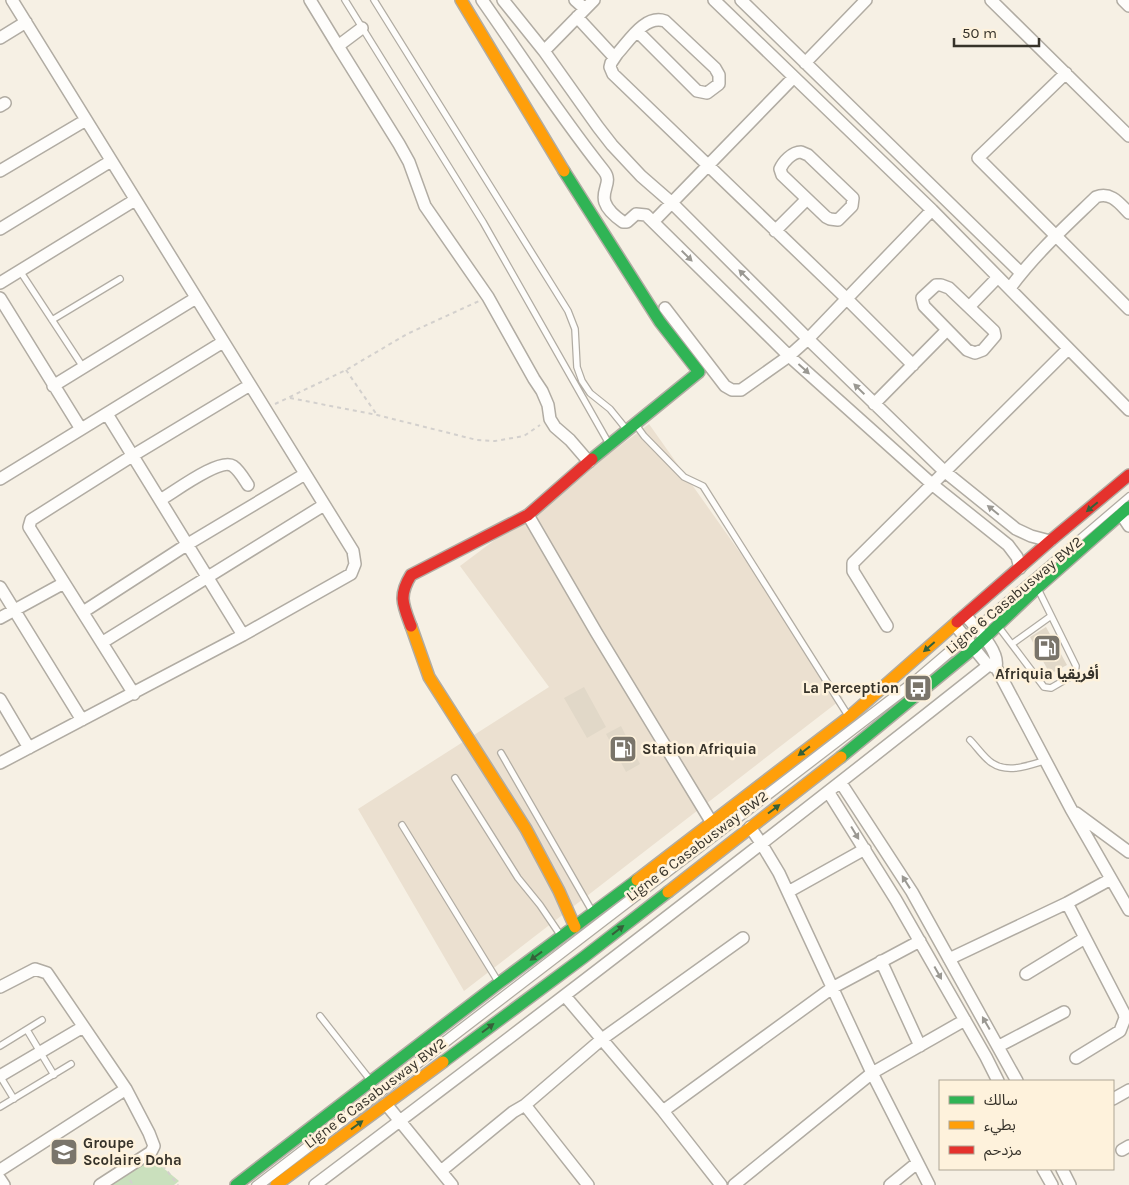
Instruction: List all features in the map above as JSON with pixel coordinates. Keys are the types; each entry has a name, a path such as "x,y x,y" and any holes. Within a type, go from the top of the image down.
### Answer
{"main road":[{"path":"461,0 660,322 699,372 609,444 528,515 411,575 402,593 402,602 429,678 526,829 559,891 575,927"},
{"path":"236,1185 499,982 712,823 849,716 1129,475"},
{"path":"276,1185 584,957 859,743 979,632 998,626 1037,588 1125,510"}],"street":[{"path":"0,763 134,694 351,574 354,569 355,558 353,551 12,0"},
{"path":"310,0 409,162 420,196 431,217 465,262 488,297 542,391 548,405 550,419 555,427 570,440 589,462"},
{"path":"482,0 579,139 605,172 607,180 603,199 606,206 623,222 627,222 636,214 646,215 789,356 933,484 1015,552 1020,568"},
{"path":"503,0 544,51 612,145 641,176 672,202 808,339 944,471 1016,529 1050,542"},
{"path":"576,0 581,13 614,57"},
{"path":"544,51 594,0"},
{"path":"714,0 932,210 1129,410"},
{"path":"741,0 1021,273"},
{"path":"805,63 866,0"},
{"path":"991,0 1129,136"},
{"path":"1123,0 1129,6"},
{"path":"638,32 700,93 707,93 718,84 719,75 715,68 665,21 658,19 651,20 638,32 614,57 610,66 613,74 847,299 912,365"},
{"path":"0,38 26,22"},
{"path":"338,46 362,28"},
{"path":"1066,73 978,158 1129,309"},
{"path":"653,222 794,77"},
{"path":"0,171 86,120"},
{"path":"801,152 808,155 852,196 854,201 842,218 834,220 826,217 807,199 780,173 782,165 795,153 801,152"},
{"path":"0,229 111,161"},
{"path":"1010,288 1054,236 1096,197 1103,194 1117,200 1129,213"},
{"path":"775,230 807,199"},
{"path":"0,283 135,200"},
{"path":"665,308 726,386 732,390 741,390 789,356 808,339 932,210"},
{"path":"969,307 998,278"},
{"path":"936,285 948,288 994,331 995,336 979,352 971,352 947,330 924,306 922,300 924,295 936,285"},
{"path":"0,298 81,430"},
{"path":"53,386 196,298"},
{"path":"874,404 947,330"},
{"path":"0,479 223,342"},
{"path":"886,626 853,571 853,563 1068,349"},
{"path":"134,694 29,527 31,520 250,385"},
{"path":"107,414 243,635"},
{"path":"160,500 214,467 226,464 233,466 248,484"},
{"path":"83,612 188,544 305,474"},
{"path":"103,642 324,505"},
{"path":"1125,510 1129,526"},
{"path":"528,515 596,632 712,823"},
{"path":"1004,542 1016,529"},
{"path":"0,618 64,583"},
{"path":"0,587 82,720"},
{"path":"315,1185 565,996 993,666 996,656 966,616"},
{"path":"955,625 993,666 1129,910"},
{"path":"0,699 29,748"},
{"path":"841,783 908,885 1016,1080"},
{"path":"828,793 865,849 920,941 997,1080"},
{"path":"1071,809 1129,852"},
{"path":"750,827 762,843 788,892 872,1073 929,1185"},
{"path":"788,892 865,849"},
{"path":"949,959 1111,879"},
{"path":"1067,902 1125,1018 1120,1031 1076,1058"},
{"path":"441,1171 513,1112 525,1105 602,1038 743,938"},
{"path":"1026,974 1085,938"},
{"path":"663,1111 832,988 920,941"},
{"path":"881,961 920,1046"},
{"path":"0,987 35,969 47,973 126,1089 152,1140 154,1146 151,1152 100,1185"},
{"path":"565,996 663,1111 721,1185"},
{"path":"999,1046 1064,1012"},
{"path":"734,1185 872,1073 965,1020"},
{"path":"0,1076 83,1027"},
{"path":"0,1170 126,1089"},
{"path":"1114,1098 1129,1090"},
{"path":"386,1104 452,1185"},
{"path":"525,1105 588,1185"},
{"path":"890,1185 917,1163"},
{"path":"1044,1170 1052,1185"},
{"path":"1062,1170 1070,1185"},
{"path":"0,1178 4,1185"}],"lane":[{"path":"345,0 483,222 609,444"},
{"path":"374,0 568,311 575,329 577,368 582,381 590,393 644,436 684,477 703,486 849,716"},
{"path":"20,271 83,368"},
{"path":"52,320 120,279"},
{"name":"Ligne 6 Casabusway BW2","path":"979,632 1129,496"},
{"name":"Ligne 6 Casabusway BW2","path":"979,632 1129,502"},
{"path":"998,626 1044,687 1051,688 1075,674 1076,666 1037,588"},
{"path":"1012,644 1051,616"},
{"name":"Ligne 6 Casabusway BW2","path":"255,1185 911,682 969,641"},
{"name":"Ligne 6 Casabusway BW2","path":"262,1185 969,641"},
{"path":"970,740 992,763 1001,768 1012,769 1046,760"},
{"path":"501,753 593,913"},
{"path":"455,778 518,878 562,936"},
{"path":"402,825 499,982"},
{"path":"320,1016 371,1081"},
{"path":"0,1046 42,1020"},
{"path":"27,1030 39,1053 54,1075"},
{"path":"0,1107 71,1064"},
{"path":"0,1076 14,1099"}],"path":[{"path":"264,408 290,398 346,370 407,334 488,297"},
{"path":"346,370 377,415"},
{"path":"290,398 377,415 468,438 496,441 524,436 550,419"},
{"path":"151,1152 178,1185"}],"shaded area":[{"path":"649,424 843,698 464,991 358,809 549,687 460,566"}],"green space":[{"path":"150,1157 179,1181 174,1185 107,1185"}],"building":[{"path":"1046,627 1067,665 1050,674 1030,637"},
{"path":"584,687 606,727 587,738 564,698"},
{"name":"Station Afriquia","path":"621,726 640,764 626,772 606,734"}],"traffic: fast":[{"path":"564,171 660,322 699,372 592,459"},
{"path":"841,757 974,648 1037,588 1129,507"},
{"path":"236,1185 499,983 637,880"},
{"path":"443,1062 668,892"}],"traffic: slow":[{"path":"461,0 564,171"},
{"path":"637,880 849,717 957,622"},
{"path":"411,626 429,677 526,829 559,891 575,927"},
{"path":"668,892 841,757"},
{"path":"276,1185 443,1062"}],"traffic: jam":[{"path":"411,626 403,600 404,589 411,575 528,515 592,459"},
{"path":"957,622 1129,475"}],"place":[{"name":"Afriquia أفريقيا","path":"1047,648"},
{"name":"La Perception","path":"918,688"},
{"name":"Station Afriquia","path":"623,749"},
{"name":"Groupe Scolaire Doha","path":"64,1152"}]}
